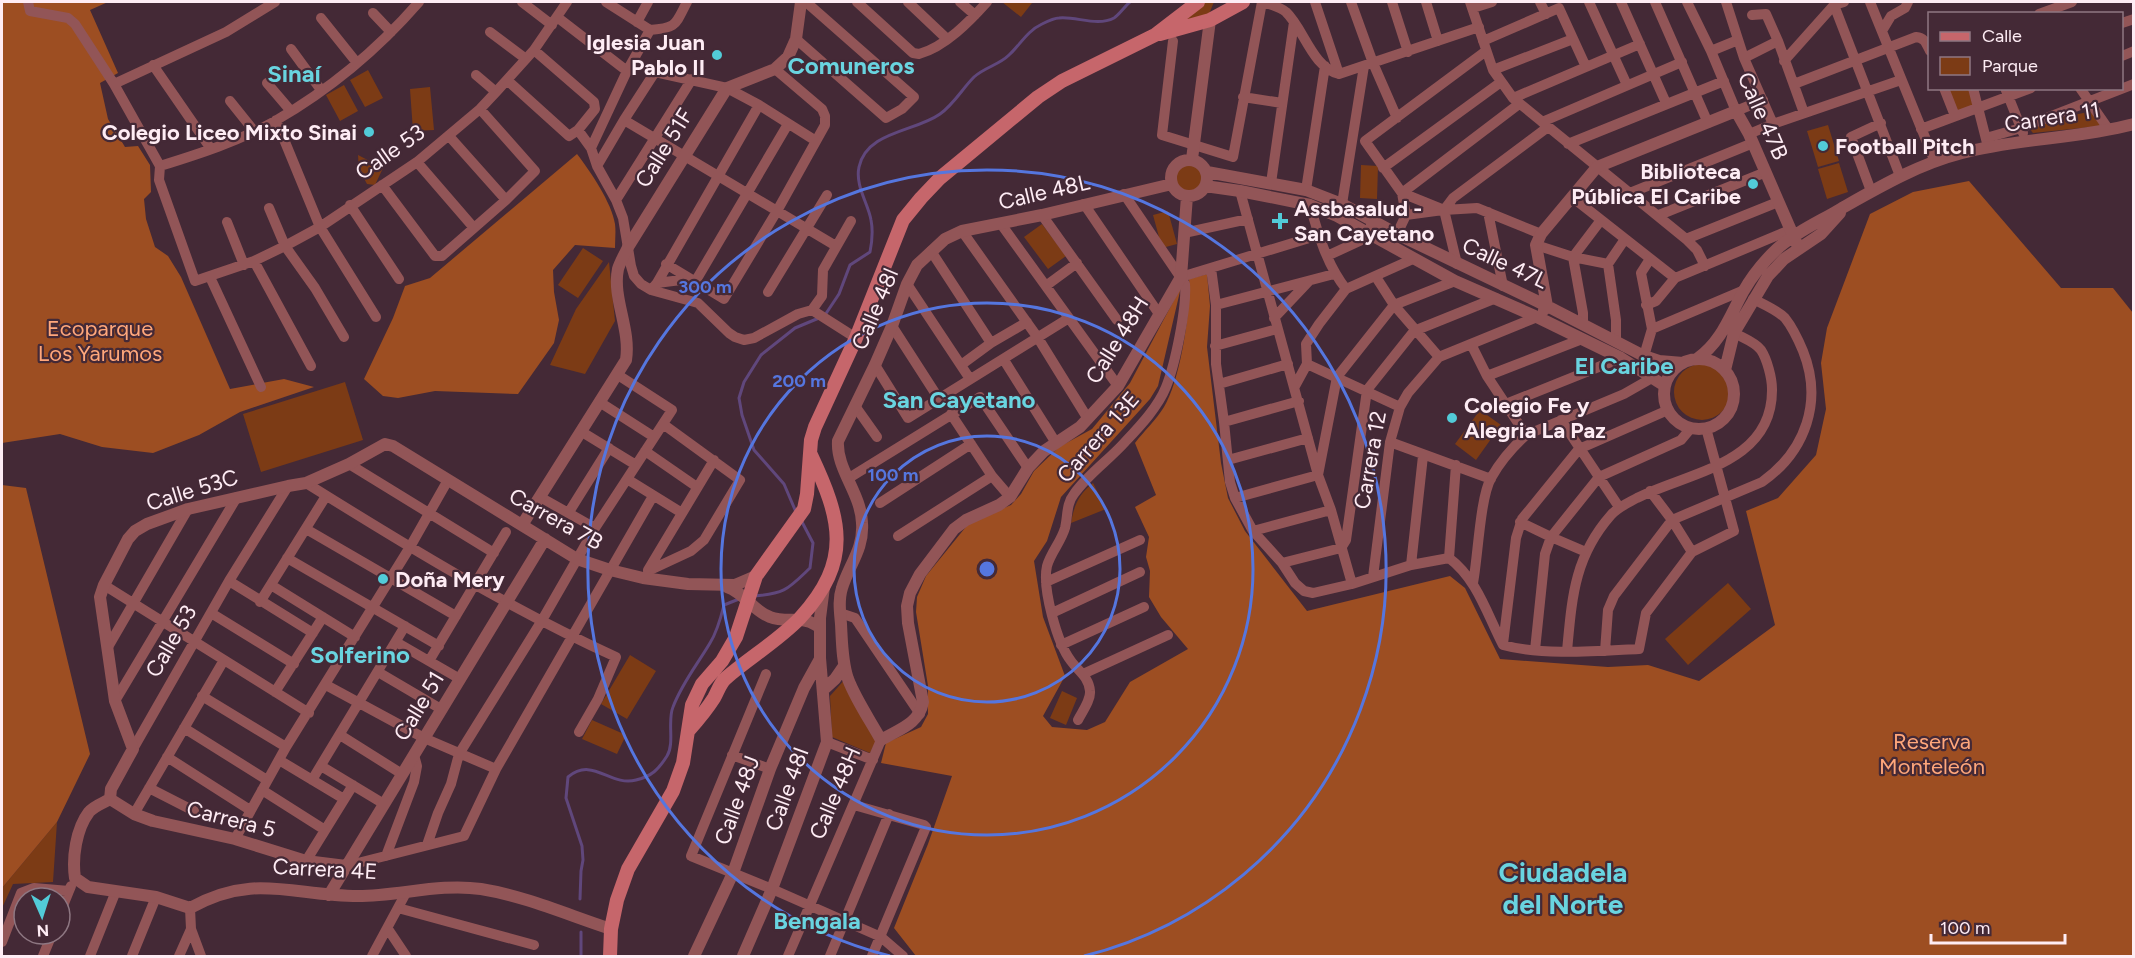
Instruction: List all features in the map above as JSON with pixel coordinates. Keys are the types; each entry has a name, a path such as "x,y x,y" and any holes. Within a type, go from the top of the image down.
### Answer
{"main road":[{"path":"1155,35 1198,2"},
{"path":"1210,20 1221,2"},
{"path":"610,957 611,929 616,900 628,869 673,791 683,763 692,705 702,684 722,661 736,637 744,616 746,597 755,581 804,509 811,440 815,428 856,338 903,220 940,178 1038,97 1062,81 1155,35 1210,20 1243,2"},
{"path":"689,731 705,711 723,681 799,619 824,586 833,564 837,541 836,517 830,494 810,453"},
{"path":"807,494 818,490 830,494"}],"street":[{"path":"114,84 226,32 275,2"},
{"path":"29,6 68,18 75,24 114,84 160,166 212,149 276,120 357,63 419,2"},
{"path":"522,2 627,71"},
{"name":"Calle 53","path":"160,166 159,180 195,281 249,263 320,227 417,162 449,136 480,110 534,50 567,2"},
{"path":"608,2 650,30 670,28 676,24 687,2"},
{"path":"637,22 648,2"},
{"path":"727,88 775,69 788,57 796,39 801,2"},
{"path":"796,39 886,118 902,109 914,97 806,2"},
{"path":"857,2 913,52 919,54 947,39 987,2"},
{"path":"908,2 947,39"},
{"path":"960,2 975,15"},
{"path":"1173,41 1162,135 1233,157 1263,2 1284,6 1325,66 1331,72 1339,74 1479,27"},
{"path":"1315,2 1339,74"},
{"path":"1351,2 1368,64 1397,118"},
{"path":"1392,2 1408,51"},
{"path":"1426,2 1438,41"},
{"path":"1492,2 1472,5 1484,46 1500,82 1516,101 1686,239 1697,250 1705,266"},
{"path":"1540,2 1546,14"},
{"path":"1589,2 1627,85"},
{"path":"1621,2 1666,103"},
{"path":"1655,2 1708,123"},
{"name":"Calle 47B","path":"1686,2 1711,51 1799,249"},
{"path":"1726,2 1744,58 1773,124"},
{"path":"1870,2 1935,162"},
{"path":"2052,8 2071,2"},
{"path":"1784,61 1839,3 1857,61 1900,176"},
{"path":"1882,31 1893,14 1908,3"},
{"path":"1397,234 1406,215 1402,193 1365,141 1397,118 1484,46 1559,8 1586,67"},
{"path":"373,13 391,32"},
{"path":"1752,15 1766,14 1804,113"},
{"path":"321,18 357,63"},
{"path":"1192,159 1210,20"},
{"path":"1271,183 1294,22"},
{"path":"591,148 627,71 650,30"},
{"path":"490,32 526,59"},
{"path":"1794,84 1916,37 1921,37 1928,48"},
{"path":"1493,70 1573,39"},
{"path":"1711,51 1738,40"},
{"path":"1744,58 1778,41"},
{"path":"1402,193 1516,101 1640,44"},
{"path":"291,49 321,90"},
{"path":"534,50 595,105 595,109 573,133"},
{"path":"1444,210 1453,198 1545,124 1682,62"},
{"path":"1342,204 1368,64"},
{"path":"153,65 212,149"},
{"path":"1306,190 1325,66"},
{"path":"666,264 724,299 777,211 825,125 825,116 822,109 775,69"},
{"path":"597,166 655,72 727,88 816,141"},
{"path":"476,75 496,92"},
{"path":"616,200 692,79"},
{"path":"507,80 591,148 597,166 623,218 634,276 640,284 654,286 698,303 729,333 744,340 754,338 798,315 816,312 856,338"},
{"path":"1630,193 1751,139 1773,124 1901,80"},
{"path":"1568,144 1724,81"},
{"path":"1383,168 1500,82"},
{"path":"267,83 290,110"},
{"name":"Calle 51F","path":"618,375 626,360 628,348 617,285 618,268 628,247 727,88"},
{"path":"1945,90 1955,116"},
{"path":"1974,90 1987,143 2119,90"},
{"path":"2081,90 2109,130"},
{"path":"1921,129 1979,108 2007,93 2026,142"},
{"path":"1243,97 1282,103"},
{"path":"1547,306 1538,239 1597,167 1763,100"},
{"path":"230,101 254,131"},
{"path":"654,286 759,105"},
{"path":"382,184 435,256 442,256 506,200 534,170 480,110"},
{"path":"276,120 320,227 376,317"},
{"path":"624,120 836,246"},
{"path":"1871,191 1851,137 1881,123"},
{"path":"654,286 692,280 748,193 788,124"},
{"name":"Carrera 11","path":"1725,370 1734,333 1758,269 1792,233 1900,176 1987,143 2026,142 2109,130 2133,124"},
{"path":"449,136 506,200"},
{"path":"1192,159 1201,164 1207,172 1208,179 1205,186 1197,194 1187,196 1178,192 1172,184 1171,173 1175,166 1184,160 1192,159"},
{"path":"417,162 474,228"},
{"name":"Calle 47L","path":"1207,172 1306,190 1342,204 1397,234 1547,306 1644,356 1659,361 1683,363"},
{"path":"1659,215 1766,172"},
{"name":"Calle 48L","path":"931,250 945,239 962,231 1042,215 1172,184"},
{"name":"Calle 47L","path":"1205,186 1310,205 1337,216 1455,281 1537,317 1621,358 1665,386"},
{"path":"1240,191 1318,475 1331,510 1352,584"},
{"path":"1402,193 1444,210"},
{"path":"1124,194 1181,277 1319,235"},
{"path":"768,292 828,195"},
{"name":"Calle 48H","path":"788,957 881,740 912,722 920,714 923,702 908,623 907,606 910,593 920,574 954,529 966,520 999,506 1010,497 1028,468 1056,442 1080,428 1118,386 1181,277 1187,196"},
{"path":"1572,197 1676,278"},
{"path":"1686,239 1778,202"},
{"path":"1084,204 1159,314"},
{"path":"1310,205 1334,274 1346,289"},
{"path":"350,206 399,279"},
{"name":"Carrera 11","path":"1697,359 1711,349 1749,294 1784,259 1821,234 1844,207"},
{"path":"269,208 285,246 315,288 344,337"},
{"path":"1406,215 1478,208 1573,257 1608,264"},
{"path":"1444,210 1458,264"},
{"path":"1488,212 1503,286"},
{"path":"1042,215 1117,320"},
{"path":"1184,233 1248,219"},
{"path":"1328,256 1366,238 1370,234 1372,220"},
{"path":"1583,325 1573,257 1601,220"},
{"path":"816,312 822,296 823,270 851,221"},
{"path":"227,222 311,366"},
{"path":"1001,224 1118,386"},
{"path":"962,231 1038,338 1088,419"},
{"path":"1646,305 1656,301 1676,278 1792,233"},
{"path":"1616,342 1616,320 1608,264 1625,239"},
{"path":"931,250 991,343"},
{"name":"Calle 48l","path":"849,478 837,454 838,441 892,326 907,284 917,265 931,250"},
{"path":"1295,386 1306,364 1306,344 1346,289 1413,259"},
{"path":"1644,356 1652,329 1641,273 1650,259"},
{"path":"1047,285 1077,263"},
{"path":"1211,268 1216,305 1215,346 1230,482 1235,498 1253,531 1282,563 1295,583 1304,591 1313,593 1352,584 1411,565 1449,558"},
{"path":"1216,305 1334,274"},
{"path":"210,277 261,387"},
{"name":"Carrera 13E","path":"1083,674 1070,660 1061,645 1052,613 1046,582 1046,568 1065,528 1070,499 1125,442 1156,405 1166,387 1186,294 1185,284 1181,277"},
{"path":"1376,277 1414,331 1439,357"},
{"path":"1215,346 1275,324 1309,281"},
{"path":"1318,475 1337,377 1394,305 1455,281"},
{"path":"907,284 970,379"},
{"path":"1605,651 1608,610 1614,596 1672,520 1762,482 1797,446 1804,434 1811,409 1809,367 1794,331 1783,316 1749,294 1652,329"},
{"path":"1282,563 1341,548 1346,540 1367,390 1414,331 1496,298"},
{"name":"Carrera 12","path":"1373,577 1390,442 1400,407 1407,393 1439,357 1537,317 1547,306"},
{"path":"874,365 908,418 1069,318"},
{"path":"961,365 991,343 1027,322"},
{"path":"892,326 939,399"},
{"path":"1567,651 1573,590 1586,552 1611,515 1619,507 1650,491 1716,467 1740,453 1765,424 1773,393 1772,383 1761,351 1754,343 1734,333"},
{"path":"1487,376 1582,339"},
{"path":"1471,344 1487,376 1526,435"},
{"path":"1506,404 1621,358"},
{"path":"1697,359 1712,361 1725,370 1734,386 1733,405 1723,420 1706,428 1691,428 1682,424 1668,410 1664,399 1665,386 1671,373 1683,363 1697,359"},
{"path":"1004,360 1056,442"},
{"path":"1219,384 1288,364"},
{"path":"1306,364 1400,407"},
{"path":"427,845 451,784 459,754 541,622 595,528 672,410 618,375 522,525"},
{"path":"1473,583 1485,495 1491,479 1516,445 1526,435 1624,394 1652,378"},
{"path":"881,740 849,681 844,666 840,593 862,541 859,502 849,478 980,397 1028,468"},
{"path":"1224,422 1299,401"},
{"path":"601,403 654,437"},
{"path":"855,406 877,437"},
{"path":"1503,645 1520,522 1579,449 1668,410"},
{"path":"951,414 992,476 1010,497"},
{"path":"1561,420 1619,507"},
{"path":"645,575 691,550 704,540 740,480 663,424"},
{"path":"1535,650 1545,554 1551,537 1599,477 1681,440 1691,428"},
{"path":"1449,558 1466,573 1473,583 1503,645 1517,649 1567,651 1639,649 1646,613 1692,552 1734,531 1706,428"},
{"path":"582,432 636,465"},
{"path":"1228,460 1308,438"},
{"path":"1390,442 1491,479"},
{"name":"Carrera 7B","path":"349,464 385,444 393,446 576,559 610,570 723,586 755,581"},
{"path":"880,503 971,444"},
{"path":"569,512 609,448"},
{"path":"645,451 697,487"},
{"path":"1411,565 1423,456"},
{"path":"645,575 714,460"},
{"path":"288,486 306,483 349,464 494,553"},
{"path":"1449,558 1456,465"},
{"path":"1235,498 1318,475"},
{"path":"898,536 992,476"},
{"path":"627,479 681,513"},
{"path":"235,839 286,747 410,547 448,480"},
{"path":"306,483 506,603 573,638 616,657 598,699 579,732"},
{"name":"Calle 53","path":"110,799 111,789 133,749 229,581 288,486"},
{"name":"Calle 53C","path":"104,585 128,539 135,531 147,524 188,509 288,486"},
{"path":"1650,491 1692,552"},
{"path":"260,602 326,496"},
{"path":"346,866 464,836 495,769 573,638 653,496"},
{"path":"115,701 237,497"},
{"path":"540,497 595,528"},
{"path":"108,647 188,509"},
{"path":"1253,531 1331,510"},
{"path":"1520,522 1586,552"},
{"path":"306,529 456,616"},
{"path":"429,662 506,532"},
{"name":"Calle 51","path":"329,895 545,539"},
{"path":"1046,582 1140,540"},
{"path":"287,558 438,646"},
{"path":"1052,613 1140,572"},
{"path":"229,581 313,633"},
{"path":"133,749 115,701 100,597 104,585 309,713"},
{"path":"271,585 355,637"},
{"name":"Carrera 7B","path":"723,586 746,597 764,614 779,620 799,619"},
{"name":"Calle 48I","path":"743,957 772,889 827,742 820,658 824,586"},
{"path":"1061,645 1144,607"},
{"path":"211,613 294,664"},
{"path":"840,613 855,618 920,714"},
{"path":"275,692 323,617"},
{"path":"799,619 811,621 820,628"},
{"path":"312,780 405,626"},
{"path":"1078,720 1090,694 1083,674 1168,635"},
{"path":"820,643 842,640"},
{"path":"396,642 460,679"},
{"name":"Calle 48J","path":"694,957 733,873 770,769 804,688 820,658"},
{"path":"134,814 224,660"},
{"path":"823,690 844,666"},
{"path":"378,672 441,710"},
{"path":"766,674 691,856 880,937 903,957"},
{"path":"326,685 424,738 495,769"},
{"path":"202,696 286,747"},
{"path":"184,728 325,830"},
{"path":"340,735 402,774"},
{"path":"827,742 873,760"},
{"path":"386,855 414,782 417,770 414,755"},
{"path":"732,755 770,769"},
{"path":"167,757 250,810"},
{"path":"279,760 344,799"},
{"path":"321,766 384,804"},
{"path":"306,861 353,785"},
{"path":"149,788 194,811"},
{"path":"71,886 75,878 73,867 81,826 90,810 110,799"},
{"name":"Carrera 5","path":"110,799 134,814 153,821 235,839 306,861 346,866"},
{"path":"854,805 924,825 926,830 872,957"},
{"path":"830,957 889,814"},
{"path":"75,878 88,887 156,897 190,908 191,929 201,957"},
{"name":"Carrera 4E","path":"190,908 207,898 232,891 261,887 302,890 329,895 360,896 408,891 478,889 512,895 611,929"},
{"path":"90,957 116,891"},
{"path":"372,957 408,891"},
{"path":"132,957 156,897"},
{"path":"398,908 534,945"},
{"path":"2,942 12,916"},
{"path":"179,957 191,929"},
{"path":"388,929 405,955 418,957"}],"green space":[{"name":"Ecoparque Los Yarumos","path":"2,2 108,2 90,10 118,73 100,83 108,119 125,147 138,146 150,165 151,192 144,199 146,219 155,247 168,256 181,277 230,389 284,379 314,387 240,412 199,435 153,453 102,447 60,434 2,443"},
{"path":"1002,2 1030,2 1032,3 1021,17"},
{"path":"1202,2 1214,2 1209,14 1176,26"},
{"path":"368,70 383,98 365,107 350,80"},
{"path":"344,85 358,111 340,121 326,95"},
{"path":"430,87 434,130 413,131 410,89"},
{"path":"1948,90 1972,90 1974,107 1955,112"},
{"path":"2094,109 2101,126 2033,133 2026,125 2088,112"},
{"name":"Football Pitch","path":"1828,125 1839,161 1818,167 1807,131"},
{"path":"577,154 610,207 615,224 615,248 575,245 553,270 559,320 554,343 518,394 435,391 398,398 383,396 364,379 393,318 405,286 430,278"},
{"path":"358,155 383,168 375,185 367,184 359,169"},
{"path":"1190,162 1196,163 1204,171 1204,183 1196,191 1190,192 1184,191 1176,183 1175,177 1176,171 1184,163"},
{"name":"Football Pitch","path":"1839,163 1848,192 1827,199 1818,169"},
{"path":"1361,165 1378,166 1377,199 1360,198"},
{"name":"Reserva Monteleón","path":"1969,181 2061,288 2113,288 2133,313 2133,956 916,956 894,928 928,844 952,776 881,763 886,743 921,727 928,714 928,686 916,612 917,597 926,576 969,523 1011,505 1021,494 1034,471 1059,447 1092,429 1130,383 1181,287 1158,386 1150,399 1061,497 1047,541 1034,561 1043,617 1065,676 1043,716 1052,727 1087,730 1105,722 1130,682 1188,649 1161,617 1149,597 1150,571 1146,557 1149,537 1135,507 1156,495 1135,443 1164,407 1175,380 1186,326 1189,279 1207,274 1210,306 1207,347 1221,463 1228,498 1245,531 1307,611 1450,576 1465,588 1500,659 1608,667 1648,665 1699,681 1775,625 1746,511 1778,498 1816,455 1826,409 1821,363 1827,328 1870,214 1913,192"},
{"path":"1168,211 1177,244 1162,248 1153,215"},
{"path":"1042,224 1066,256 1048,269 1024,237"},
{"path":"583,248 603,261 578,298 558,285"},
{"path":"609,262 615,321 585,374 550,365 576,309"},
{"path":"1702,364 1713,366 1722,372 1728,381 1730,392 1728,403 1722,412 1713,418 1702,420 1691,418 1682,412 1676,403 1674,392 1676,381 1682,372 1691,366"},
{"path":"345,382 363,440 261,472 243,414"},
{"path":"1480,410 1501,425 1476,460 1455,444"},
{"path":"1093,483 1106,509 1071,523 1078,500"},
{"path":"2,485 26,488 90,754 57,822 2,888"},
{"path":"1728,583 1751,609 1688,665 1665,639"},
{"path":"630,655 656,671 627,719 601,704"},
{"path":"846,678 878,738 870,753 832,737 830,696"},
{"path":"1062,691 1077,698 1066,725 1050,718"},
{"path":"592,720 626,735 617,754 582,739"},
{"path":"57,822 53,882 13,884 2,908 2,888"}],"waterway":[{"path":"825,315 839,294 850,265 870,252 872,224 860,188 858,174 864,155 872,146 882,139 940,114 950,106 974,77 1005,58 1037,27 1057,18 1107,21 1116,17 1130,2"},
{"path":"796,512 784,484 754,450 742,415 739,398 744,382 761,355 795,328 819,318"},
{"path":"754,596 780,592 810,568 813,543 801,520"},
{"path":"580,899 582,846 566,798 568,777 577,771 586,770 627,781 646,777 657,769 669,751 671,713 677,698 712,639 724,605 739,599"},
{"path":"581,932 581,956"}],"place":[{"name":"Iglesia Juan Pablo II","path":"717,55"},
{"name":"Colegio Liceo Mixto Sinai","path":"369,132"},
{"name":"Football Pitch","path":"1823,146"},
{"name":"Biblioteca Pública El Caribe","path":"1753,184"},
{"name":"Assbasalud - San Cayetano","path":"1280,221"},
{"name":"Colegio Fe y Alegria La Paz","path":"1452,418"},
{"name":"Doña Mery","path":"383,579"}],"district":[{"name":"Comuneros","path":"851,65"},
{"name":"Sinaí","path":"294,73"},
{"name":"El Caribe","path":"1624,365"},
{"name":"San Cayetano","path":"959,399"},
{"name":"Solferino","path":"360,654"},
{"name":"Ciudadela del Norte","path":"1563,888"},
{"name":"Bengala","path":"817,920"}]}
